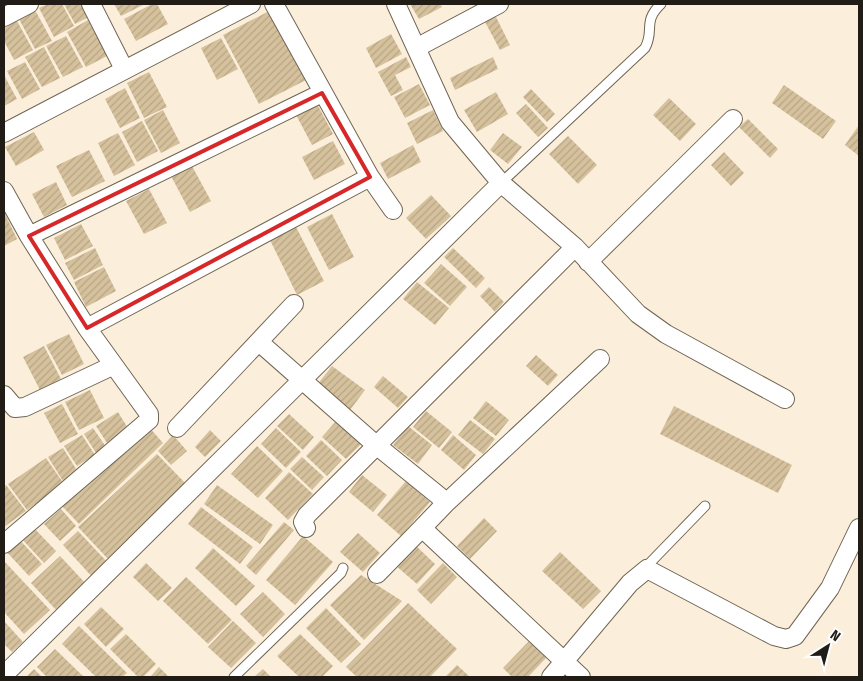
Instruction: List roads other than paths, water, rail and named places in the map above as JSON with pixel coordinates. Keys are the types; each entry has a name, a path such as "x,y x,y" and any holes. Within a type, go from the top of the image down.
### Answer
{"street":[{"path":"4,17 29,4"},
{"path":"91,4 124,69"},
{"path":"4,133 124,69 226,10 251,4"},
{"path":"274,4 370,177 393,210"},
{"path":"396,4 450,122 501,183 575,247 618,295 645,319 666,334 785,399"},
{"path":"416,48 499,4"},
{"path":"29,236 322,93"},
{"path":"588,262 733,119"},
{"path":"87,328 370,177"},
{"path":"4,675 501,183"},
{"path":"4,193 87,328 112,366 149,414 149,420 4,544"},
{"path":"306,528 303,522 307,515 575,247"},
{"path":"177,428 294,304"},
{"path":"259,342 376,445 439,496 445,504"},
{"path":"378,574 445,504 600,359"},
{"path":"4,395 15,408 25,407 112,366"},
{"path":"422,528 581,677"},
{"path":"551,677 643,570 650,570 774,636 786,639 795,636 803,628 830,588 859,531"}],"lane":[{"path":"501,183 645,48 650,39 649,20 661,4"},
{"path":"643,570 704,506"},
{"path":"234,677 341,573 343,568"}]}
